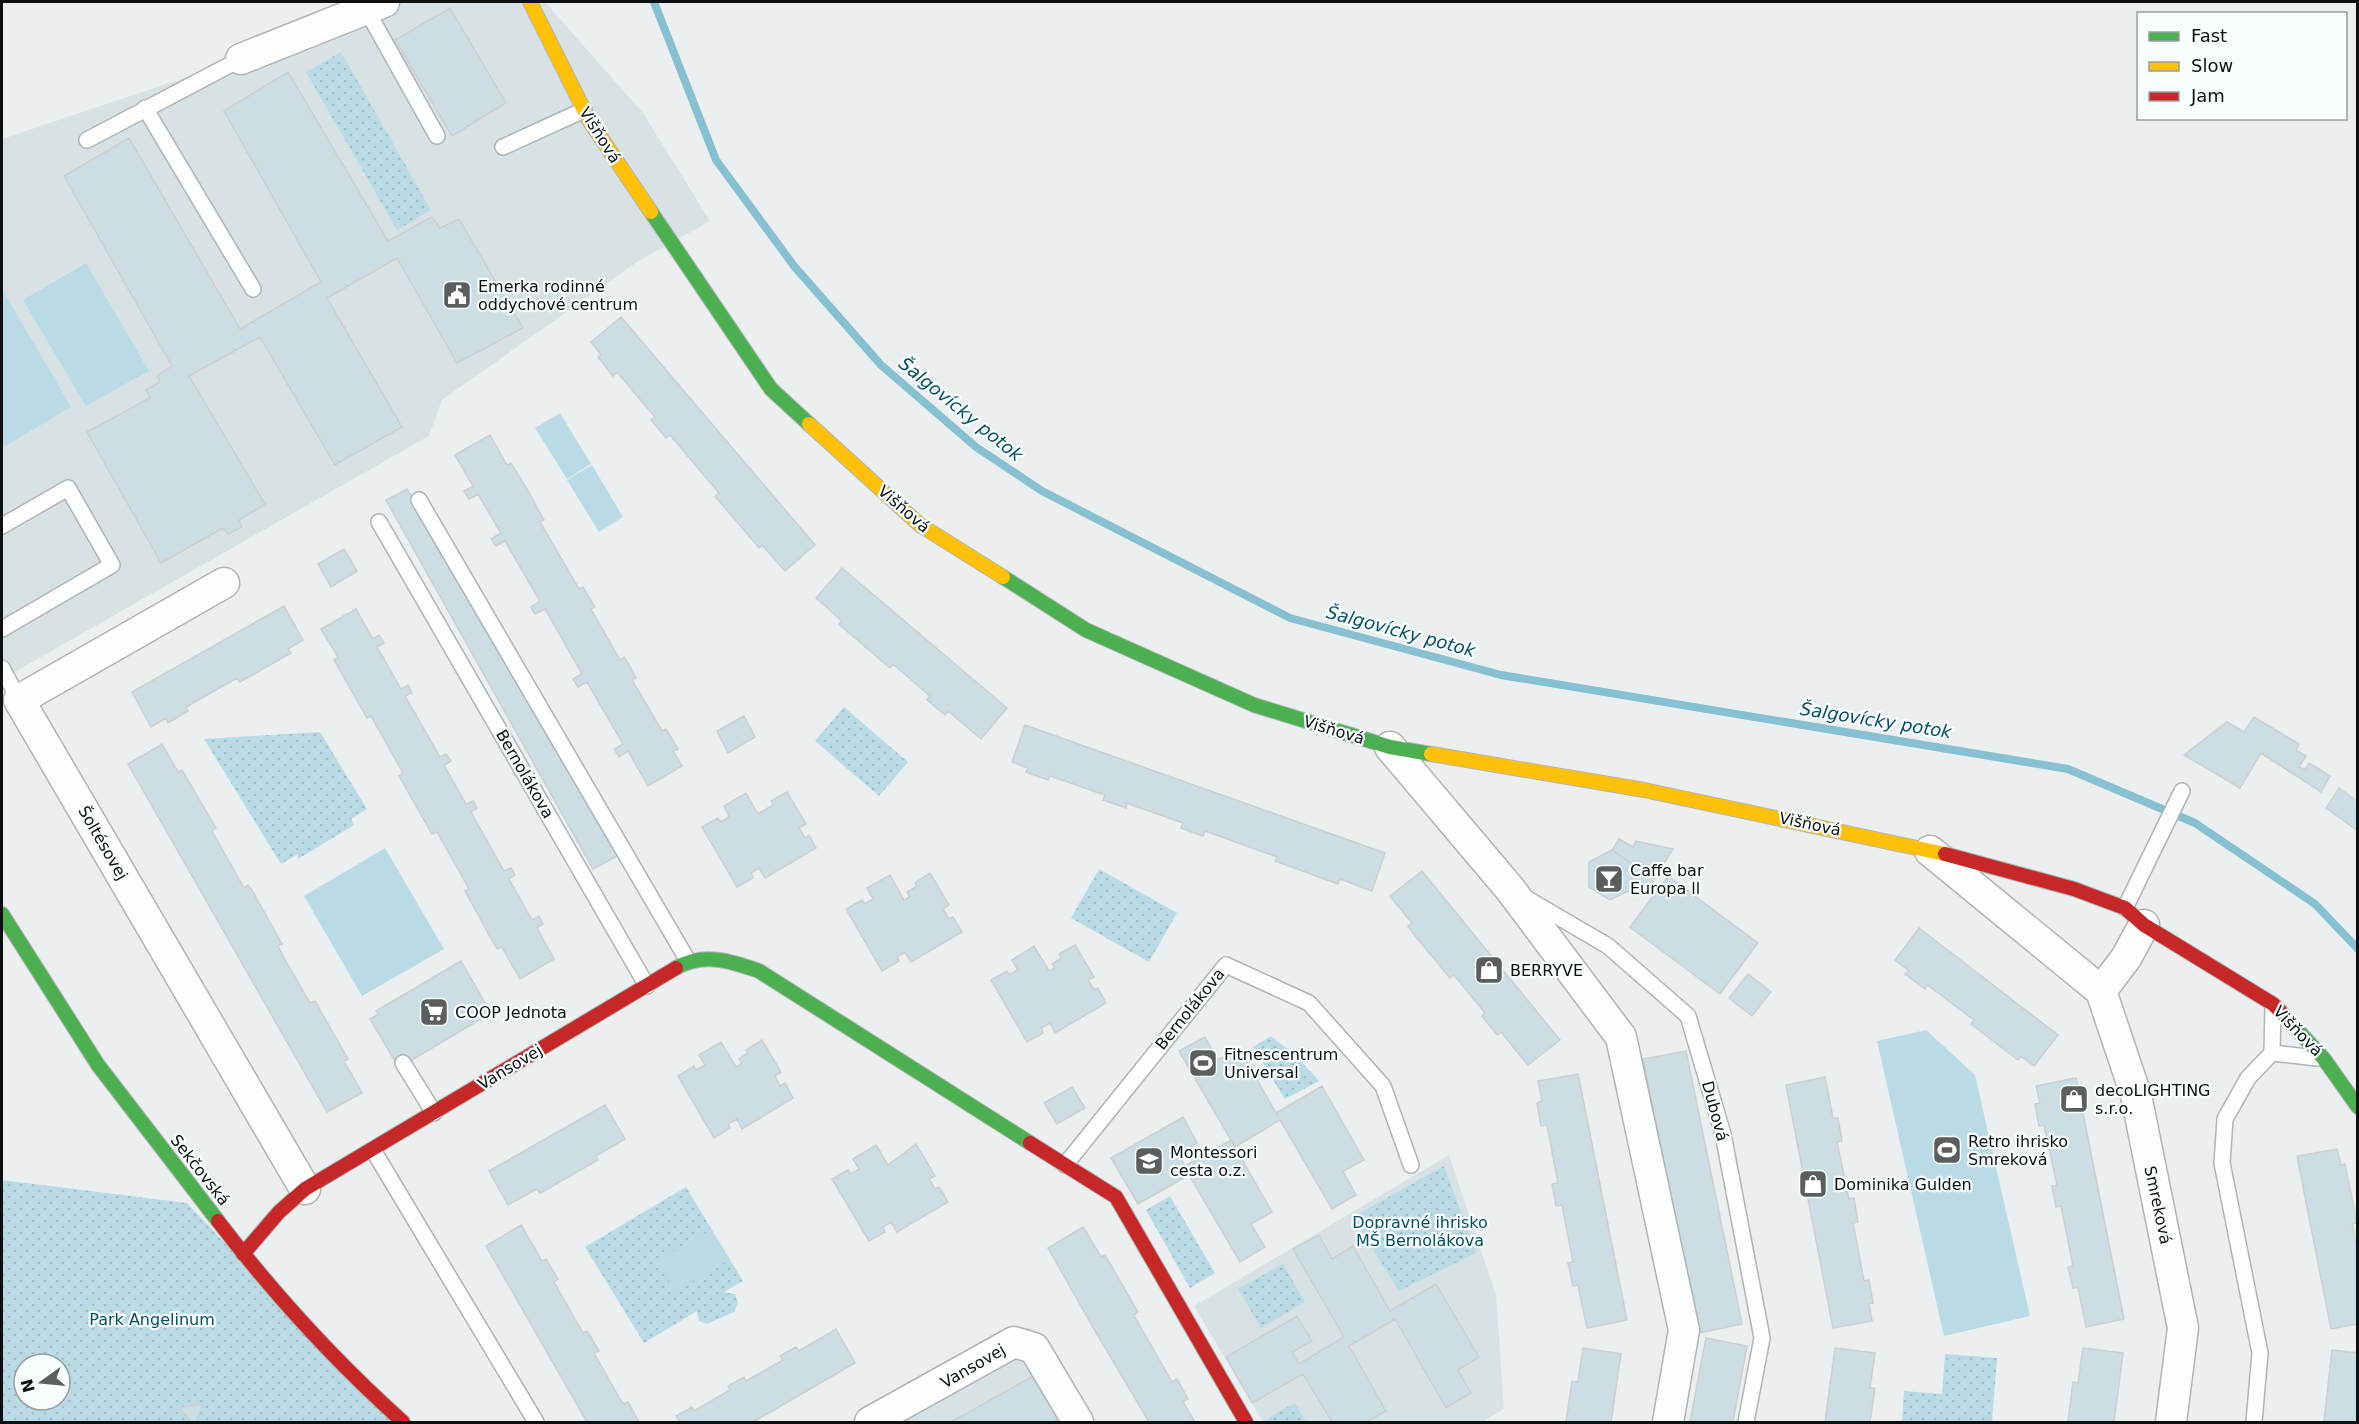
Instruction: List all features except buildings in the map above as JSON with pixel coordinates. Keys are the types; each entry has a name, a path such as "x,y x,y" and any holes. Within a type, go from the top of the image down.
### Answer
{"street":[{"name":"Višňová","path":"530,2 584,110 771,389 920,525 1086,630 1254,705 1390,747 1644,790 1928,849 2074,890 2135,916 2273,1004 2324,1059 2358,1107"},
{"path":"241,59 375,5"},
{"path":"20,700 224,583"},
{"name":"Šoltésovej","path":"20,700 305,1189"},
{"name":"Dubová","path":"1390,747 1510,889 1621,1037 1684,1330 1668,1422"},
{"path":"1928,849 2101,991 2126,958 2135,916"},
{"name":"Sekčovská","path":"2,914 98,1065 243,1254 348,1373 403,1422"},
{"path":"646,986 688,961 725,959 759,971 1116,1197 1246,1422"},
{"name":"Vansovej","path":"243,1254 279,1212 305,1189 646,986"},
{"name":"Smreková","path":"2101,991 2136,1095 2183,1328 2171,1422"},
{"name":"Vansovej","path":"870,1422 882,1418 1014,1342 1034,1348 1078,1422"}],"lane":[{"path":"375,5 437,136"},
{"path":"87,140 241,59"},
{"path":"145,108 253,289"},
{"path":"503,147 584,110"},
{"path":"2,526 68,488 112,565 2,629"},
{"path":"419,500 688,961"},
{"name":"Bernolákova","path":"379,522 646,986"},
{"path":"2,668 20,700"},
{"path":"2135,916 2166,825 2182,792"},
{"name":"Dubová","path":"1510,889 1608,946 1688,1016 1723,1134 1762,1338 1746,1422"},
{"name":"Bernolákova","path":"1065,1165 1226,965 1309,1003 1383,1086 1411,1165"},
{"path":"2254,1422 2260,1353 2222,1163 2225,1119 2248,1078 2272,1053 2273,1004"},
{"path":"2272,1053 2324,1059"},
{"path":"403,1063 434,1113"},
{"path":"373,1150 536,1422"}],"shaded area":[{"path":"384,2 545,2 643,113 710,221 637,262 442,400 429,436 2,679 2,139 241,59"},
{"path":"1449,1155 1496,1295 1504,1409 1482,1422 1263,1422 1194,1306"},
{"path":"1030,1327 1086,1422 856,1422"}],"green space":[{"path":"341,52 431,210 397,230 306,72"},
{"path":"86,263 149,371 86,406 23,300"},
{"path":"2,289 71,407 2,448"},
{"path":"560,413 591,464 567,479 535,428"},
{"path":"592,465 623,517 599,532 567,480"},
{"path":"844,707 908,762 879,796 815,741"},
{"path":"320,732 367,809 351,819 354,825 298,859 298,854 281,864 204,739"},
{"path":"385,848 444,949 362,996 304,896"},
{"path":"1099,869 1177,913 1149,962 1071,918"},
{"name":"Retro ihrisko Smreková","path":"1926,1030 1975,1075 2030,1316 1944,1336 1877,1041"},
{"path":"1271,1036 1295,1055 1319,1081 1285,1099 1253,1047"},
{"name":"Dopravné ihrisko MŠ Bernolákova","path":"1444,1166 1476,1253 1399,1291 1353,1217"},
{"name":"Park Angelinum","path":"2,1180 187,1203 393,1422 2,1422"},
{"path":"686,1187 743,1281 724,1292 735,1294 738,1303 734,1312 707,1324 699,1321 697,1311 644,1343 585,1247"},
{"path":"1170,1196 1215,1273 1190,1288 1146,1210"},
{"path":"711,1229 729,1260 675,1292 657,1261"},
{"path":"1283,1264 1305,1302 1261,1328 1238,1289"},
{"path":"1945,1354 1997,1358 1992,1422 1902,1422 1904,1391 1942,1394"},
{"path":"1295,1403 1306,1422 1271,1422 1268,1418"}],"waterway":[{"name":"Šalgovícky potok","path":"654,2 716,160 794,266 881,365 976,447 1042,491 1290,618 1501,675 2068,769 2195,823 2315,904 2358,949"}],"traffic: fast":[{"path":"651,212 771,389 809,424"},
{"path":"1003,577 1086,630 1254,705 1390,747 1431,754"},
{"path":"2,914 98,1065 218,1221"},
{"path":"676,968 696,960 707,959 728,961 759,971 1030,1143"},
{"path":"2280,1011 2324,1059 2358,1107"}],"traffic: slow":[{"path":"530,2 589,120 651,212"},
{"path":"809,424 920,525 1003,577"},
{"path":"1431,754 1644,790 1945,854"}],"traffic: jam":[{"path":"1945,854 2074,889 2125,908 2144,925 2273,1004 2280,1011"},
{"path":"243,1254 279,1212 305,1189 676,968"},
{"path":"1030,1143 1116,1197 1246,1422"},
{"path":"218,1221 306,1326 403,1422"}],"place":[{"name":"Emerka rodinné oddychové centrum","path":"457,295"},
{"name":"Caffe bar Europa ll","path":"1609,879"},
{"name":"BERRYVE","path":"1489,970"},
{"name":"COOP Jednota","path":"434,1012"},
{"name":"Fitnescentrum Universal","path":"1203,1063"},
{"name":"decoLIGHTING s.r.o.","path":"2074,1099"},
{"name":"Retro ihrisko Smreková","path":"1947,1150"},
{"name":"Montessori cesta o.z.","path":"1149,1161"},
{"name":"Dominika Gulden","path":"1813,1184"}]}
